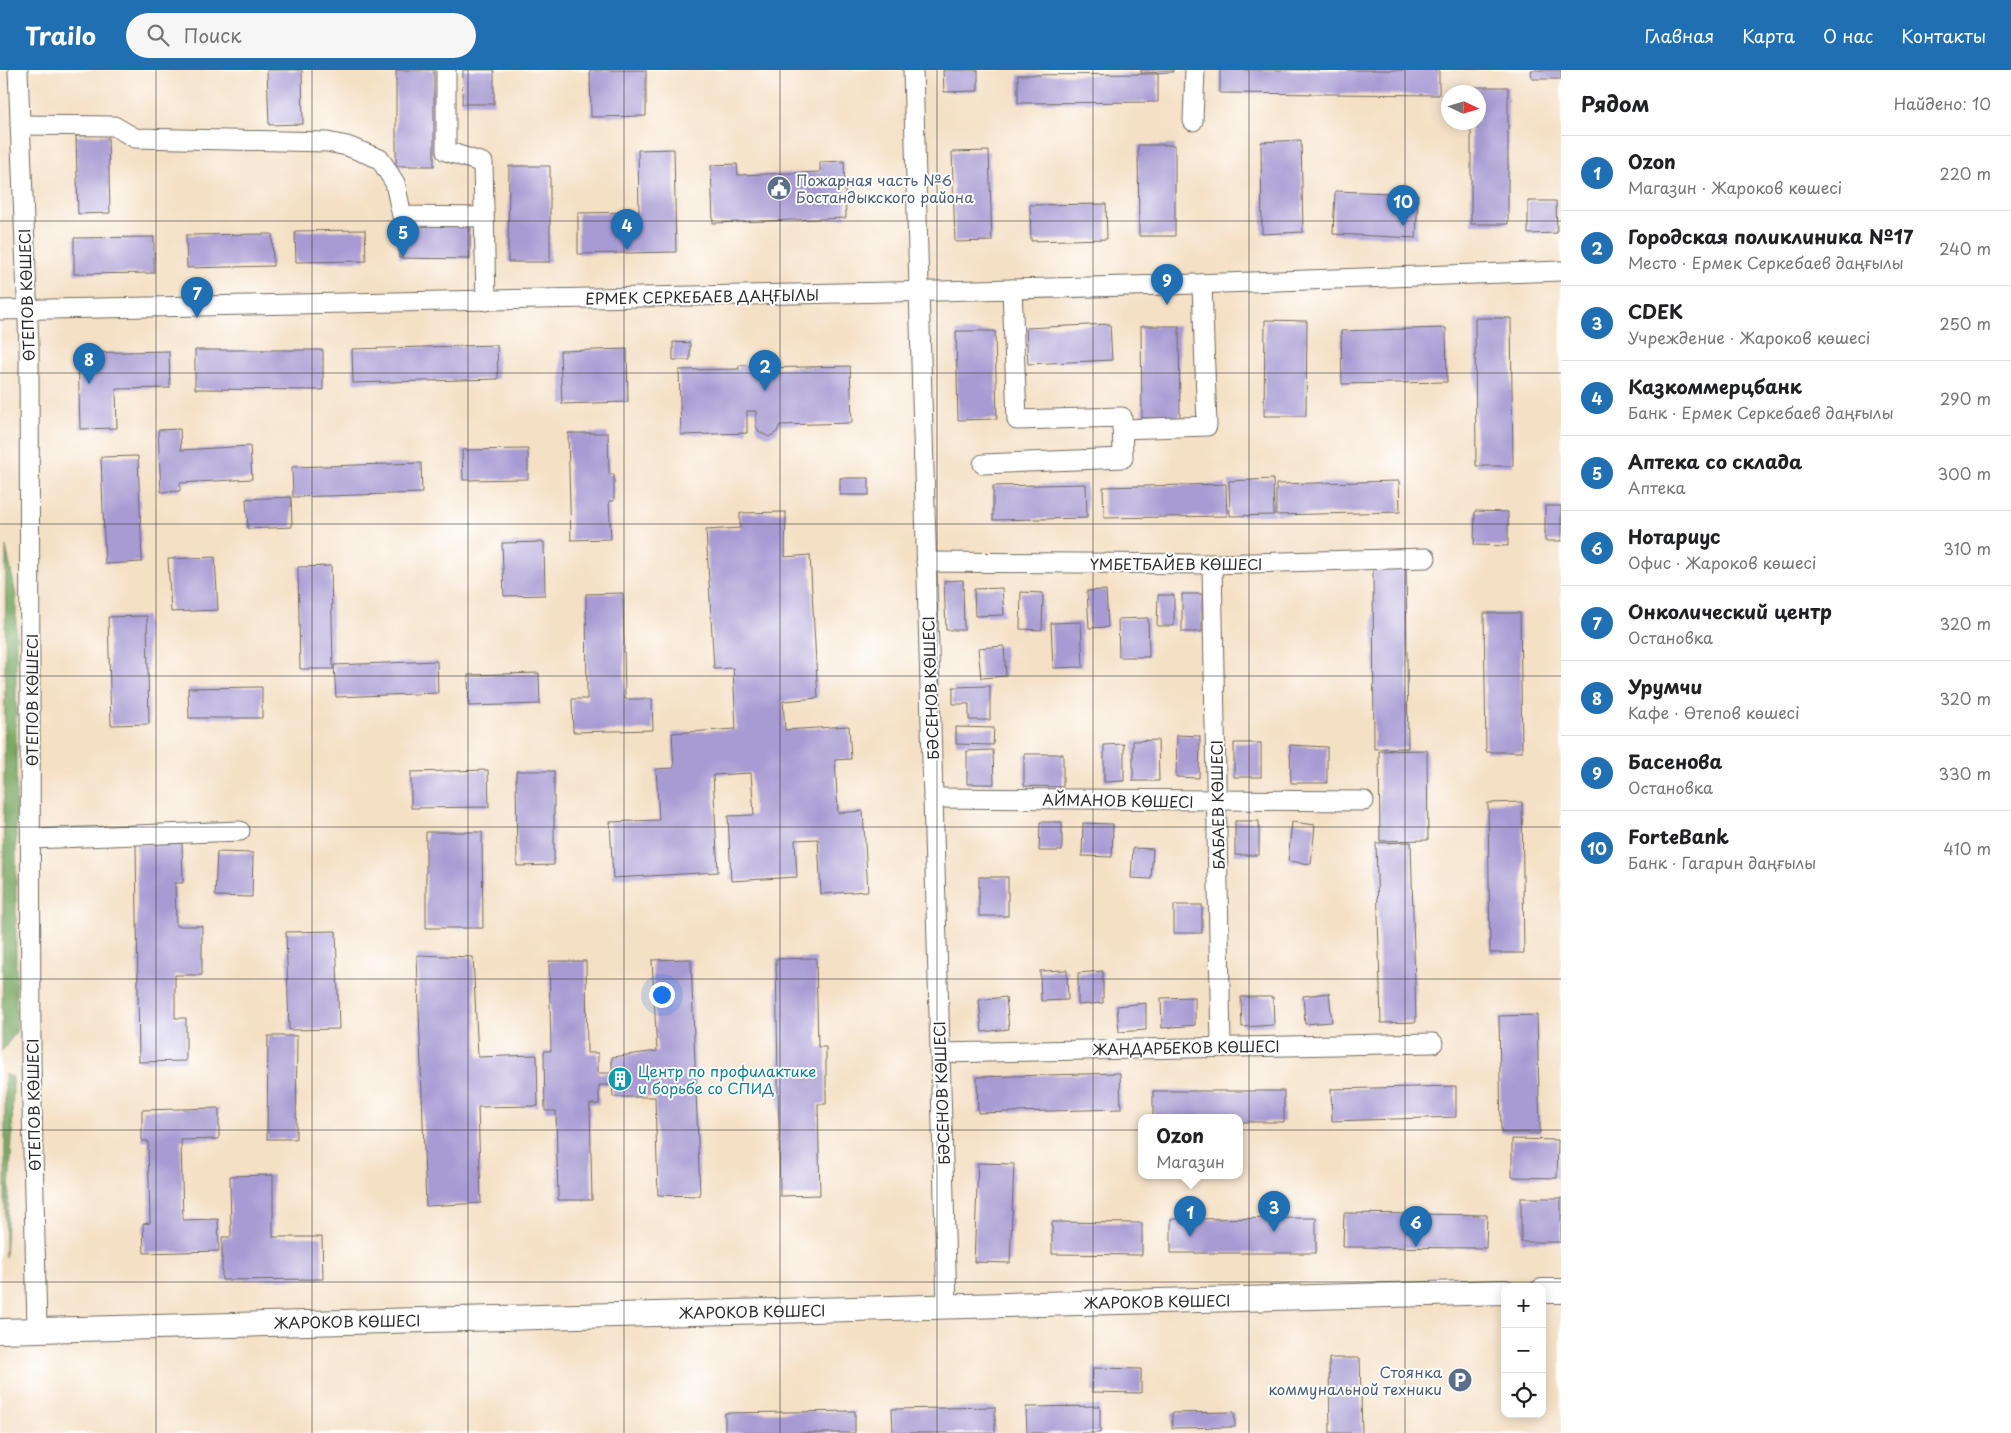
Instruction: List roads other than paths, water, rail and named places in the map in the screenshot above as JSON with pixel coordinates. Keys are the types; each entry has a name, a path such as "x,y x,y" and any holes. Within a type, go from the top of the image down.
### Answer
{"main road":[{"path":"1546,1291 1561,1291"},
{"name":"ЖАРОКОВ КӨШЕСІ","path":"0,1331 1501,1292"}],"street":[{"name":"ӨТЕПОВ КӨШЕСІ","path":"18,70 29,347 32,839 31,1060 38,1330"},
{"path":"446,70 446,150 483,164 486,301"},
{"name":"БӘСЕНОВ КӨШЕСІ","path":"913,70 947,1306"},
{"path":"1193,121 1195,70"},
{"path":"20,124 114,126 135,138 327,142 347,146 380,158 395,183 402,216 484,217"},
{"name":"ЕРМЕК СЕРКЕБАЕВ ДАҢҒЫЛЫ","path":"0,310 1012,289 1406,277 1561,270"},
{"path":"1122,429 1207,426 1202,284"},
{"path":"983,464 1123,458 1122,417 1017,420 1012,289"},
{"name":"ҮМБЕТБАЙЕВ КӨШЕСІ","path":"926,562 1212,564 1426,558"},
{"name":"БАБАЕВ КӨШЕСІ","path":"1212,564 1221,1046"},
{"name":"АЙМАНОВ КӨШЕСІ","path":"933,798 1364,801"},
{"path":"32,839 240,831"},
{"name":"ЖАНДАРБЕКОВ КӨШЕСІ","path":"940,1053 1433,1043"}],"place":[{"name":"Пожарная часть №6 Бостандыкского района","path":"779,188"},
{"name":"ForteBank","path":"1403,226"},
{"name":"Казкоммерцбанк","path":"627,250"},
{"name":"Аптека со склада","path":"403,257"},
{"name":"Басенова","path":"1167,305"},
{"name":"Онколический центр","path":"197,318"},
{"name":"Урумчи","path":"89,384"},
{"name":"Городская поликлиника №17","path":"765,391"},
{"name":"Центр по профилактике и борьбе со СПИД","path":"620,1079"},
{"name":"CDEK","path":"1274,1232"},
{"name":"Ozon","path":"1190,1237"},
{"name":"Нотариуc","path":"1416,1247"},
{"name":"Стоянка коммунальной техники","path":"1460,1380"}]}
